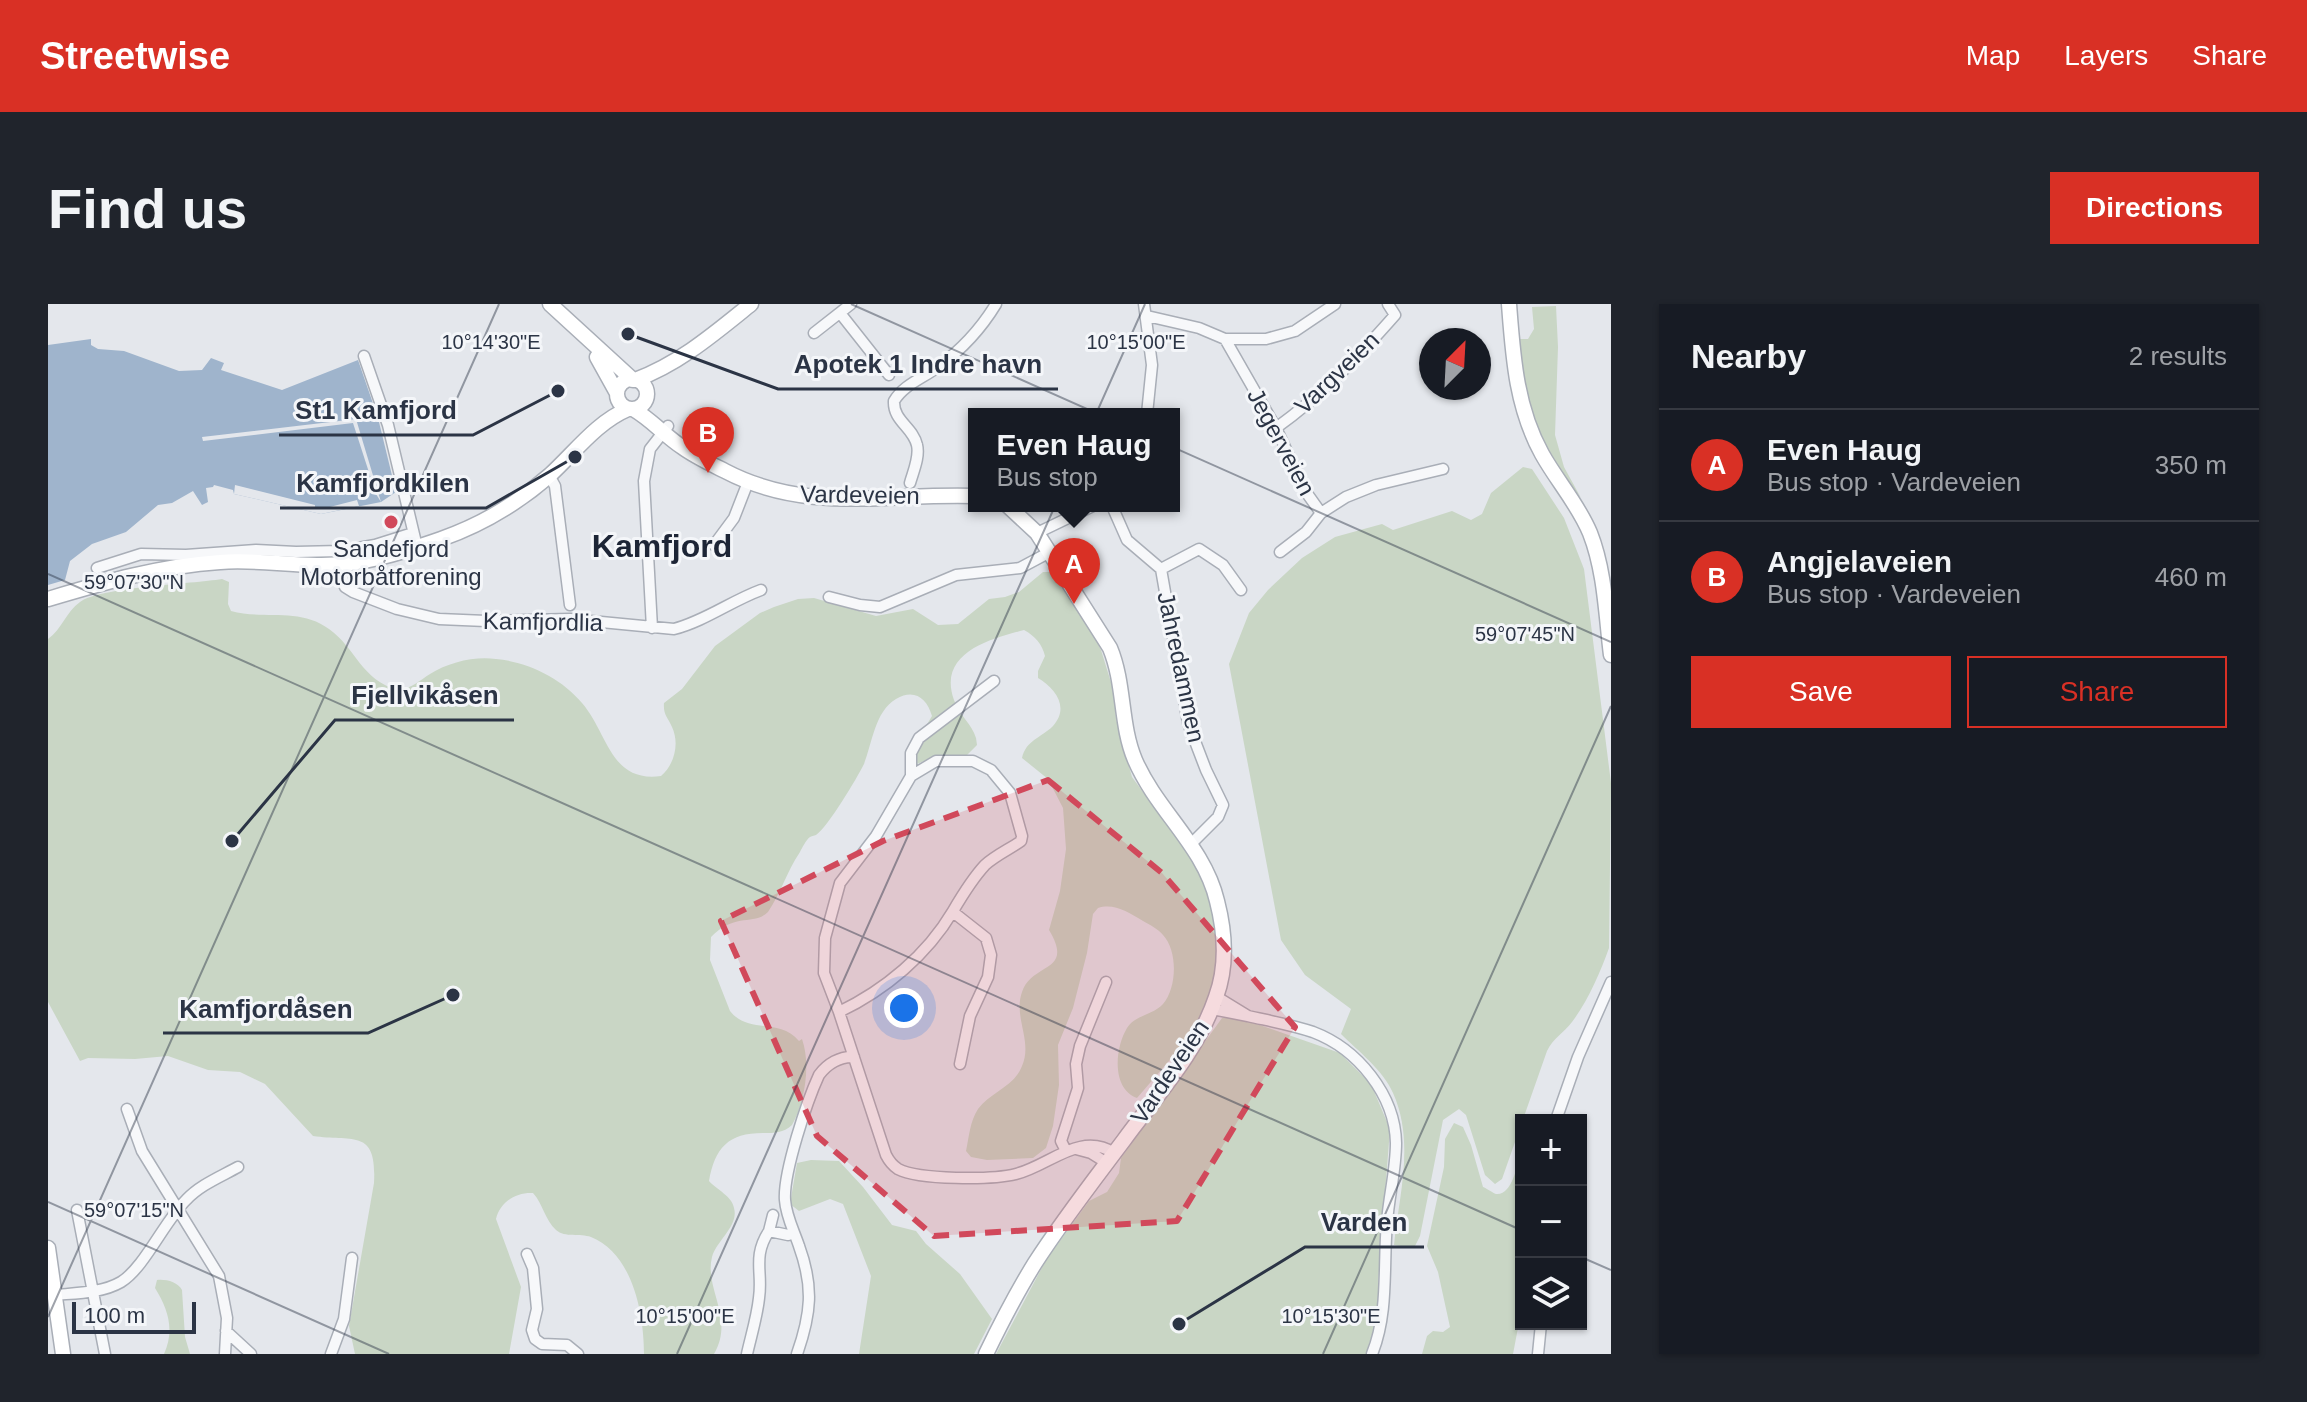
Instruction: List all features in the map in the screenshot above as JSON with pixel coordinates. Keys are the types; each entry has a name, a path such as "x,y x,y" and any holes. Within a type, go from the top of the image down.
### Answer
{"main road":[{"path":"582,443 622,384 655,373 680,358 751,304"},
{"path":"1509,304 1515,373 1523,408 1543,455 1583,518 1594,546 1611,655"},
{"path":"550,306 586,340 643,385 646,394"},
{"path":"586,340 620,403 631,409"},
{"path":"48,599 145,572 183,566 236,561 338,565 488,518 549,475 605,423 642,404 646,394 680,358"},
{"name":"Vardeveien","path":"646,394 665,428"},
{"name":"Vardeveien","path":"631,409 665,428 711,464 748,482 819,499 968,496"},
{"name":"Vardeveien","path":"986,1354 1037,1260 1198,1038 1214,1003 1223,962 1222,923 1210,878 1135,760 1126,730 1115,659 1104,636 1050,552 1037,533 1014,512"},
{"path":"48,1248 63,1354"}],"street":[{"path":"814,333 851,304"},
{"path":"910,483 918,447 893,410 894,401 905,388 954,353 996,304"},
{"path":"1144,304 1152,365 1148,408"},
{"path":"1147,316 1199,328 1225,339 1266,339 1287,335 1335,304"},
{"name":"Vargveien","path":"1276,428 1328,387 1395,315 1388,304"},
{"path":"840,313 889,375"},
{"name":"Jegerveien","path":"1225,339 1276,428 1306,492 1321,513 1346,497 1376,485 1443,469"},
{"path":"97,568 141,554 186,555 256,550 333,552 415,540 388,425 364,356"},
{"path":"652,628 644,481 650,449 665,428"},
{"path":"549,475 555,486 570,605"},
{"path":"714,545 734,518 748,482"},
{"path":"1037,533 1081,512"},
{"name":"Jahredammen","path":"1115,512 1127,540 1161,569 1188,723 1223,805 1218,817 1191,844"},
{"path":"1280,552 1306,532 1321,513"},
{"name":"Jahredammen","path":"1161,569 1199,549 1223,565 1241,590"},
{"path":"829,597 880,607 956,575 1020,568 1050,552"},
{"name":"Kamfjordlia","path":"338,565 345,587 353,592 397,609 439,619 570,619 674,629 690,625 735,600 761,590"},
{"path":"911,776 911,753 919,738 994,681"},
{"path":"839,1012 895,978 953,912 963,892 985,866 1021,841 1010,793 991,770 973,761 936,761 911,776 876,836 840,883 830,911 822,963 890,1163 901,1170 938,1176 996,1178 1018,1174 1088,1145 1103,1146 1111,1158"},
{"path":"953,912 986,938 991,955 988,977 970,1016 960,1064"},
{"path":"1070,1150 1061,1141 1078,1088 1076,1064 1080,1046 1106,982"},
{"path":"1558,1114 1582,1046 1611,982"},
{"path":"1214,1003 1248,1016 1314,1033 1333,1042 1372,1076 1391,1112 1395,1130 1395,1160 1387,1221 1382,1324 1372,1354"},
{"path":"797,1354 808,1318 810,1290 785,1199 786,1186 814,1086 827,1067 854,1057"},
{"path":"127,1109 142,1151 219,1276 227,1318 225,1354"},
{"path":"55,1295 114,1286 130,1276 177,1211 201,1187 238,1167"},
{"path":"77,1210 105,1354"},
{"path":"747,1354 760,1295 758,1254 773,1215"},
{"path":"769,1231 793,1233"},
{"path":"527,1254 533,1268 537,1309 532,1330 535,1339 542,1344 567,1345 578,1354"},
{"path":"331,1354 344,1319 352,1258"},
{"path":"1538,1354 1540,1330"},
{"path":"226,1331 251,1354"}],"highlighted area":[{"path":"1048,780 1162,873 1295,1027 1177,1221 934,1236 817,1136 721,921 883,841"}],"green space":[{"path":"1556,306 1555,435 1564,467 1581,498 1536,430 1525,400 1522,380 1518,339 1528,339 1534,329 1532,307"},
{"path":"1523,467 1532,469 1564,518 1584,569 1611,783 1609,948 1583,1005 1547,1051 1525,1114 1515,1114 1515,1142 1502,1179 1495,1184 1485,1175 1466,1115 1459,1109 1443,1120 1420,1236 1414,1248 1394,1245 1404,1149 1400,1112 1393,1093 1370,1061 1341,1034 1351,1009 1305,975 1281,940 1229,664 1249,613 1302,558 1335,537 1382,524 1393,530 1452,511 1471,520 1482,514 1491,493"},
{"path":"1043,572 1050,572 1089,625 1101,650 1114,692 1116,719 1132,777 1194,857 1210,888 1222,951 1212,996 1194,1032 1137,1098 1129,1093 1119,1077 1118,1056 1123,1036 1130,1024 1159,1008 1168,997 1173,979 1173,960 1168,942 1156,929 1121,909 1098,908 1093,914 1073,1008 1058,1045 1059,1085 1053,1126 1046,1148 1033,1158 987,1160 971,1157 966,1151 975,1114 983,1103 1013,1079 1025,1057 1020,1011 1022,992 1027,982 1055,961 1057,954 1049,930 1060,891 1066,849 1063,808 1048,779 1022,758 1030,743 1053,726 1058,719 1060,705 1055,693 1038,678 1045,656 1042,648 1024,630 982,644 970,651 953,670 951,684 954,700 976,738 977,745 966,756 917,764 910,762 932,716 927,704 914,695 903,696 889,704 875,728 864,764 849,791 821,830 806,842 768,912 728,925 711,937 710,960 730,1011 746,1022 782,1030 799,1041 802,1039 806,1060 803,1094 792,1125 779,1132 732,1139 719,1151 712,1169 709,1181 730,1200 735,1215 712,1257 712,1281 721,1328 720,1341 714,1354 644,1354 638,1304 626,1271 617,1257 591,1237 556,1230 533,1193 510,1199 496,1219 521,1287 509,1354 355,1354 349,1326 374,1183 372,1153 367,1146 351,1139 313,1136 265,1084 240,1072 208,1070 168,1056 88,1058 80,1061 48,1002 48,639 75,606 91,597 126,589 222,579 229,582 228,604 231,611 294,616 318,622 338,637 375,679 398,690 445,666 462,661 488,658 520,664 554,679 574,694 591,715 620,764 644,776 661,776 672,760 675,747 664,703 682,689 715,646 760,613 798,599 814,598 876,616 913,609 938,625 958,624 989,599 1019,592"},
{"path":"1222,1018 1240,1018 1340,1053 1371,1084 1390,1129 1378,1284 1379,1312 1366,1354 996,1354 1046,1260 1089,1201 1107,1192 1119,1173 1121,1158"},
{"path":"1454,1123 1463,1127 1483,1187 1495,1194 1506,1190 1515,1174 1515,1330 1518,1330 1513,1354 1422,1354 1427,1336 1433,1331 1443,1332 1450,1327 1438,1272 1427,1246 1444,1167 1445,1139"},
{"path":"839,1161 892,1225 916,1231 960,1274 992,1319 974,1354 859,1354 871,1276 843,1204 830,1199 799,1211 790,1204 797,1163"},
{"path":"157,1280 171,1282 182,1290 185,1337 190,1354 164,1354 169,1328 166,1312 155,1288"}],"water":[{"path":"91,339 91,345 98,349 124,351 179,371 202,370 211,358 224,363 221,370 282,390 358,360 378,418 396,492 381,502 321,514 234,494 233,490 214,485 206,488 208,502 202,505 193,491 172,503 158,505 126,532 92,544 70,561 65,580 48,585 48,345"}],"pier":[{"path":"356,419 381,502 353,423 203,441 202,437"},
{"path":"235,485 322,509 357,500 359,506 321,514 234,494"}],"place":[{"name":"Apotek 1 Indre havn","path":"628,334"},
{"name":"St1 Kamfjord","path":"558,391"},
{"name":"Kamfjordkilen","path":"575,457"},
{"name":"Angjelaveien","path":"708,473"},
{"name":"Sandefjord Motorbåtforening","path":"391,522"},
{"name":"Even Haug","path":"1074,604"},
{"name":"Fjellvikåsen","path":"232,841"},
{"name":"Kamfjordåsen","path":"453,995"},
{"name":"Varden","path":"1179,1324"}],"district":[{"name":"Kamfjord","path":"662,546"}]}
